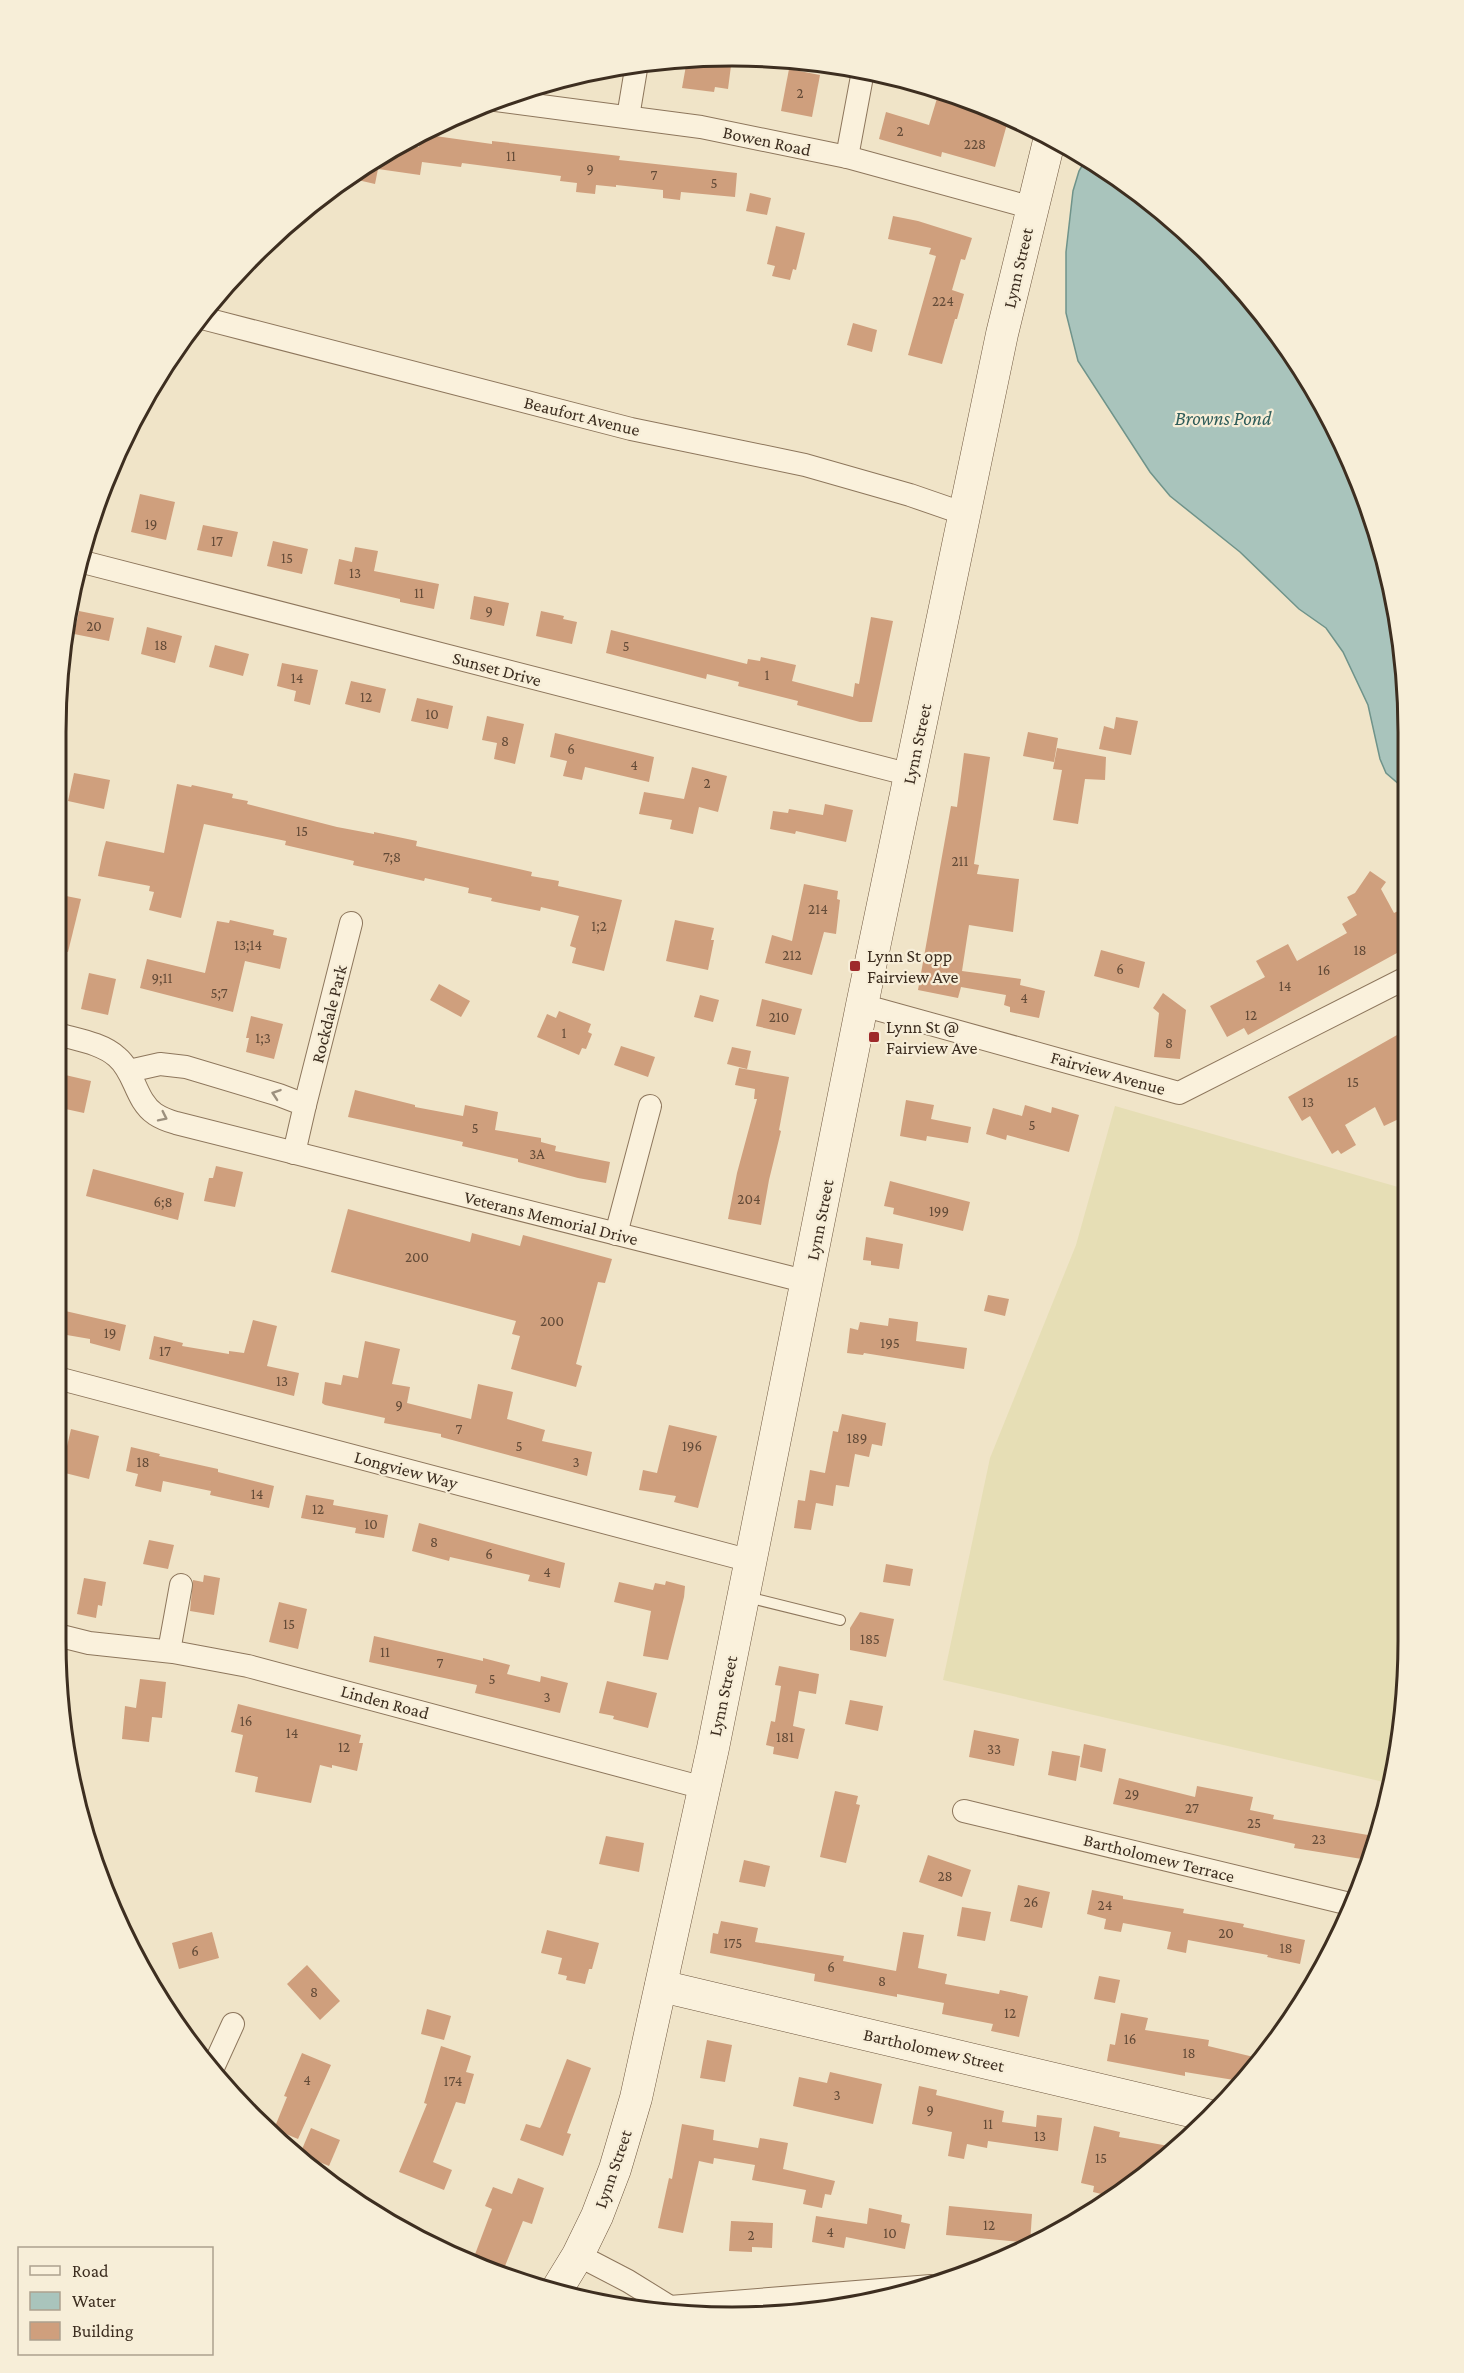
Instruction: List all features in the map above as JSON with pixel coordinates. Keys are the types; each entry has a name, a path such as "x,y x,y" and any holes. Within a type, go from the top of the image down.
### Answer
{"main road":[{"name":"Lynn Street","path":"560,2284 578,2255 597,2216 636,2098 744,1597 862,1005 1002,334 1048,146"},
{"name":"Bartholomew Street","path":"661,1986 1201,2114"}],"street":[{"path":"628,117 635,74"},
{"path":"847,157 862,79"},
{"name":"Bowen Road","path":"514,102 701,127 847,157 1033,208"},
{"name":"Beaufort Avenue","path":"210,320 631,429 805,465 910,495 965,514"},
{"name":"Sunset Drive","path":"88,563 911,775"},
{"name":"Rockdale Park","path":"305,1105 351,923"},
{"name":"Fairview Avenue","path":"862,1005 1179,1093 1398,982"},
{"name":"Veterans Memorial Drive","path":"66,1037 106,1049 118,1057 129,1071 136,1090 146,1105 156,1115 176,1123 808,1282"},
{"path":"129,1071 160,1064 186,1067 305,1105 294,1153"},
{"path":"616,1234 650,1106"},
{"name":"Longview Way","path":"66,1380 751,1561"},
{"path":"169,1651 181,1585"},
{"name":"Linden Road","path":"66,1637 89,1643 169,1651 288,1676 704,1788"},
{"name":"Bartholomew Terrace","path":"964,1811 1344,1903"},
{"path":"216,2061 233,2024"},
{"path":"578,2255 628,2281 660,2303"}],"lane":[{"path":"744,1597 840,1620"}],"shaded area":[{"path":"1115,1106 1398,1187 1397,1685 1382,1782 943,1680 990,1458 1076,1245"}],"water":[{"name":"Browns Pond","path":"1082,166 1102,178 1171,231 1203,261 1233,293 1286,362 1329,437 1363,518 1385,602 1397,688 1398,783 1386,773 1380,759 1368,705 1343,652 1326,628 1299,609 1240,552 1170,496 1150,472 1078,361 1066,313 1066,252 1073,191"}],"building":[{"path":"731,66 728,89 715,87 714,92 682,88 686,67"},
{"path":"789,69 820,75 812,117 781,111"},
{"path":"937,98 1007,126 995,167 942,152 941,157 879,139 886,112 929,125"},
{"path":"435,136 492,144 492,141 620,156 619,160 737,173 735,197 681,192 680,200 663,198 663,190 616,185 616,187 596,185 595,194 576,192 577,183 560,181 561,176 462,163 461,167 422,162 420,175 378,169 375,184 359,180 399,155 415,147 419,147 419,144"},
{"path":"750,193 771,198 767,215 746,211"},
{"path":"893,216 918,221 972,238 965,260 961,259 952,290 964,294 942,364 908,355 936,256 929,254 931,248 888,239"},
{"path":"776,226 805,233 796,270 793,269 790,280 772,276 775,266 767,264"},
{"path":"853,323 877,330 872,352 847,345"},
{"path":"140,494 175,502 166,540 131,532"},
{"path":"203,525 238,532 232,557 197,550"},
{"path":"273,541 308,549 302,574 267,566"},
{"path":"355,547 378,551 374,571 439,584 434,609 334,584 339,559 352,562"},
{"path":"474,596 509,603 504,626 470,619"},
{"path":"79,611 114,618 109,641 74,634"},
{"path":"541,611 564,616 563,619 577,622 572,644 536,636"},
{"path":"871,617 893,621 872,722 860,722 797,705 798,701 738,686 739,682 707,674 706,679 606,653 611,630 747,664 748,659 760,661 761,657 796,665 792,681 853,697 855,683 859,684"},
{"path":"147,627 182,636 175,663 141,654"},
{"path":"215,645 249,654 243,676 209,667"},
{"path":"282,663 318,670 310,705 294,701 296,691 277,686"},
{"path":"351,681 386,689 380,713 345,704"},
{"path":"417,698 453,706 448,729 411,721"},
{"path":"487,716 524,724 515,764 494,759 497,743 482,740"},
{"path":"1116,717 1138,721 1131,755 1099,749 1104,726 1114,729"},
{"path":"1028,732 1058,738 1054,762 1023,756"},
{"path":"555,733 654,757 649,782 585,767 582,780 563,776 567,761 550,757"},
{"path":"1057,748 1106,757 1105,780 1085,779 1078,824 1053,820 1062,770 1053,769"},
{"path":"964,753 990,757 974,864 979,865 977,874 1019,879 1013,932 969,925 962,971 1021,979 1020,985 1045,991 1039,1018 1010,1012 1010,1007 1004,1005 1006,995 961,987 958,998 918,990 951,806 957,807"},
{"path":"692,767 727,776 718,812 699,807 693,834 670,829 672,820 639,814 644,792 684,799"},
{"path":"74,773 110,780 104,809 68,801"},
{"path":"177,784 233,794 232,798 248,801 247,804 337,827 417,841 416,846 532,872 531,876 559,881 558,886 622,900 604,971 572,963 576,948 570,946 579,916 541,907 540,911 491,901 492,898 468,893 469,888 425,878 424,881 353,865 354,861 285,845 286,841 204,824 181,918 149,910 154,892 149,891 150,886 98,876 103,852 106,841 164,853"},
{"path":"825,804 853,810 846,842 796,831 795,834 770,829 773,811 788,813 789,809 823,815"},
{"path":"1370,871 1386,882 1381,889 1394,913 1398,911 1398,952 1248,1035 1244,1028 1227,1037 1210,1006 1265,977 1256,961 1288,944 1297,961 1347,933 1342,924 1357,915 1347,897 1355,893"},
{"path":"804,884 838,891 837,899 840,900 836,934 824,932 812,975 765,963 772,935 792,941"},
{"path":"66,896 81,899 68,952 66,952"},
{"path":"230,920 274,930 273,935 287,938 280,969 245,961 233,1012 140,988 147,959 205,973 217,921 229,923"},
{"path":"675,920 714,928 708,970 666,961"},
{"path":"1101,950 1145,962 1139,988 1094,976"},
{"path":"89,973 116,979 108,1015 81,1009"},
{"path":"439,984 470,1001 461,1017 430,1000"},
{"path":"1163,993 1186,1010 1180,1059 1154,1057 1159,1013 1153,1008"},
{"path":"700,995 719,1000 713,1022 694,1017"},
{"path":"762,999 802,1009 795,1035 756,1026"},
{"path":"559,1011 591,1024 588,1032 592,1034 586,1049 582,1048 579,1055 537,1037 547,1014 556,1018"},
{"path":"251,1016 283,1024 274,1059 246,1052 249,1038 246,1038"},
{"path":"1397,1035 1398,1119 1384,1126 1375,1107 1345,1125 1356,1145 1341,1154 1338,1150 1332,1154 1310,1116 1302,1121 1288,1097"},
{"path":"621,1046 655,1057 648,1077 614,1065"},
{"path":"732,1047 751,1051 747,1069 727,1064"},
{"path":"739,1068 789,1077 779,1130 781,1131 761,1225 728,1219 737,1173 757,1099 754,1099 755,1089 735,1085"},
{"path":"66,1075 91,1081 84,1113 66,1109"},
{"path":"355,1090 415,1105 415,1107 463,1116 465,1105 498,1112 495,1130 541,1138 541,1142 556,1146 555,1151 610,1162 606,1183 578,1178 518,1162 518,1159 462,1146 463,1142 348,1117"},
{"path":"906,1100 934,1105 931,1119 971,1127 968,1143 927,1136 926,1141 900,1136"},
{"path":"1025,1105 1051,1113 1052,1107 1079,1115 1069,1152 1007,1135 1006,1140 986,1134 993,1108 1022,1116"},
{"path":"216,1166 243,1172 235,1207 204,1201 209,1178 213,1178"},
{"path":"93,1169 184,1193 178,1220 86,1196"},
{"path":"890,1181 970,1202 963,1231 893,1214 894,1208 884,1206"},
{"path":"348,1209 470,1242 472,1233 520,1246 523,1235 612,1259 605,1283 598,1282 576,1364 582,1366 576,1387 511,1369 520,1336 512,1334 516,1321 331,1272"},
{"path":"866,1237 903,1244 899,1269 871,1265 871,1261 863,1260"},
{"path":"988,1295 1009,1299 1005,1316 984,1311"},
{"path":"66,1311 126,1325 120,1351 90,1343 90,1339 66,1335"},
{"path":"889,1318 918,1322 916,1341 967,1348 964,1369 864,1353 863,1355 847,1353 850,1328 858,1330 860,1322 888,1326"},
{"path":"253,1320 277,1326 267,1366 299,1373 294,1396 149,1359 154,1336 183,1343 182,1346 229,1354 229,1351 244,1353"},
{"path":"365,1341 400,1349 392,1384 410,1387 407,1403 471,1419 478,1384 513,1392 507,1419 545,1430 542,1441 592,1452 587,1476 441,1437 441,1434 384,1423 385,1418 325,1405 322,1403 325,1382 341,1385 343,1375 358,1378"},
{"path":"842,1414 886,1423 882,1446 872,1444 869,1457 855,1454 849,1487 836,1485 833,1506 816,1503 811,1530 794,1528 798,1500 805,1501 810,1470 825,1473 833,1431 838,1432"},
{"path":"669,1425 717,1436 698,1508 674,1502 676,1496 639,1490 643,1470 657,1473"},
{"path":"71,1429 99,1436 89,1479 66,1473 66,1450"},
{"path":"131,1447 274,1486 269,1508 210,1495 211,1491 163,1481 161,1492 135,1486 138,1474 126,1471"},
{"path":"306,1495 334,1500 333,1505 388,1515 384,1538 355,1533 356,1528 301,1518"},
{"path":"419,1523 565,1563 560,1588 528,1581 530,1575 450,1557 449,1561 412,1551"},
{"path":"149,1540 174,1545 168,1569 143,1564"},
{"path":"886,1564 913,1569 910,1586 883,1582"},
{"path":"204,1575 220,1578 214,1615 190,1611 193,1580 203,1582"},
{"path":"84,1578 106,1582 102,1606 98,1605 96,1618 77,1614"},
{"path":"666,1581 685,1586 668,1660 643,1656 651,1611 614,1602 619,1582 653,1590 655,1583 665,1585"},
{"path":"279,1602 307,1609 298,1649 269,1642"},
{"path":"860,1612 894,1619 886,1657 850,1650 850,1628"},
{"path":"374,1636 510,1665 507,1674 540,1682 541,1676 568,1683 560,1713 475,1693 477,1685 369,1662"},
{"path":"779,1666 819,1674 816,1694 799,1691 793,1726 805,1729 798,1759 773,1754 774,1747 766,1745 771,1721 775,1722 781,1686 775,1685"},
{"path":"140,1679 166,1682 162,1718 152,1717 149,1742 122,1739 125,1706 136,1708"},
{"path":"607,1681 657,1693 648,1728 599,1713"},
{"path":"850,1700 883,1706 878,1731 845,1724"},
{"path":"238,1704 361,1735 359,1743 363,1743 357,1771 332,1765 332,1768 320,1765 311,1803 255,1792 258,1777 235,1772 243,1735 231,1732"},
{"path":"974,1730 1019,1739 1014,1766 969,1757"},
{"path":"1084,1744 1106,1749 1102,1772 1080,1767"},
{"path":"1052,1751 1080,1756 1076,1781 1048,1775"},
{"path":"1119,1778 1195,1797 1197,1786 1253,1797 1250,1810 1274,1815 1273,1819 1369,1835 1361,1859 1294,1848 1295,1844 1113,1804"},
{"path":"835,1791 858,1796 856,1804 860,1805 846,1863 820,1857"},
{"path":"606,1836 644,1843 639,1872 599,1864"},
{"path":"928,1855 971,1870 962,1897 919,1882"},
{"path":"744,1860 770,1866 765,1887 739,1882"},
{"path":"1018,1885 1050,1892 1042,1928 1010,1921"},
{"path":"1092,1890 1123,1896 1123,1899 1184,1909 1183,1913 1244,1924 1243,1927 1305,1940 1300,1964 1267,1957 1268,1955 1188,1940 1186,1953 1167,1949 1171,1932 1123,1923 1121,1932 1104,1929 1106,1919 1087,1914"},
{"path":"962,1907 991,1912 985,1941 957,1936"},
{"path":"721,1921 758,1928 755,1942 844,1956 843,1961 896,1971 903,1932 924,1935 918,1968 947,1974 945,1984 999,1994 1000,1990 1028,1996 1019,2037 991,2031 993,2024 942,2014 944,2003 897,1994 897,1997 814,1981 815,1974 710,1953 713,1933 718,1934"},
{"path":"547,1930 599,1943 585,1984 566,1980 567,1976 558,1974 562,1958 541,1953"},
{"path":"212,1932 219,1958 179,1969 172,1943"},
{"path":"307,1965 340,2001 320,2020 287,1984"},
{"path":"1099,1976 1120,1980 1115,2003 1094,1999"},
{"path":"427,2009 451,2016 444,2040 421,2034"},
{"path":"1121,2013 1148,2018 1145,2030 1209,2040 1208,2046 1252,2057 1233,2080 1185,2072 1185,2076 1107,2061 1110,2044 1115,2045"},
{"path":"707,2040 732,2045 725,2082 700,2078"},
{"path":"441,2046 471,2056 466,2072 474,2074 465,2104 456,2102 433,2162 452,2170 444,2190 399,2172 427,2104 424,2103"},
{"path":"302,2053 331,2065 298,2139 283,2133 275,2126 287,2097 284,2096"},
{"path":"567,2059 591,2068 567,2133 571,2134 563,2156 520,2140 526,2124 540,2128"},
{"path":"830,2072 882,2084 873,2124 793,2106 799,2077 827,2083"},
{"path":"919,2086 937,2090 936,2095 1004,2111 1002,2122 1036,2127 1037,2115 1062,2118 1058,2151 988,2141 987,2148 967,2144 964,2159 948,2156 952,2132 912,2124"},
{"path":"682,2124 714,2130 713,2140 758,2148 760,2138 788,2143 783,2169 835,2181 831,2195 825,2194 822,2208 803,2204 806,2190 752,2180 755,2165 714,2158 713,2164 699,2161 683,2233 658,2228 669,2178 672,2179"},
{"path":"1094,2126 1120,2132 1119,2137 1166,2146 1103,2194 1093,2192 1094,2186 1081,2183"},
{"path":"311,2128 340,2140 329,2166 317,2161 302,2149"},
{"path":"518,2178 544,2188 532,2224 523,2221 505,2267 475,2255 492,2209 485,2206 493,2187 512,2194"},
{"path":"949,2206 1032,2214 1030,2236 1018,2242 946,2235"},
{"path":"869,2208 902,2215 901,2222 910,2224 905,2249 846,2237 844,2248 812,2242 816,2216 867,2224"},
{"path":"731,2221 773,2223 772,2248 752,2247 752,2252 729,2251"}],"place":[{"name":"Lynn St opp Fairview Ave","path":"855,966"},
{"name":"Lynn St @ Fairview Ave","path":"874,1037"}]}
